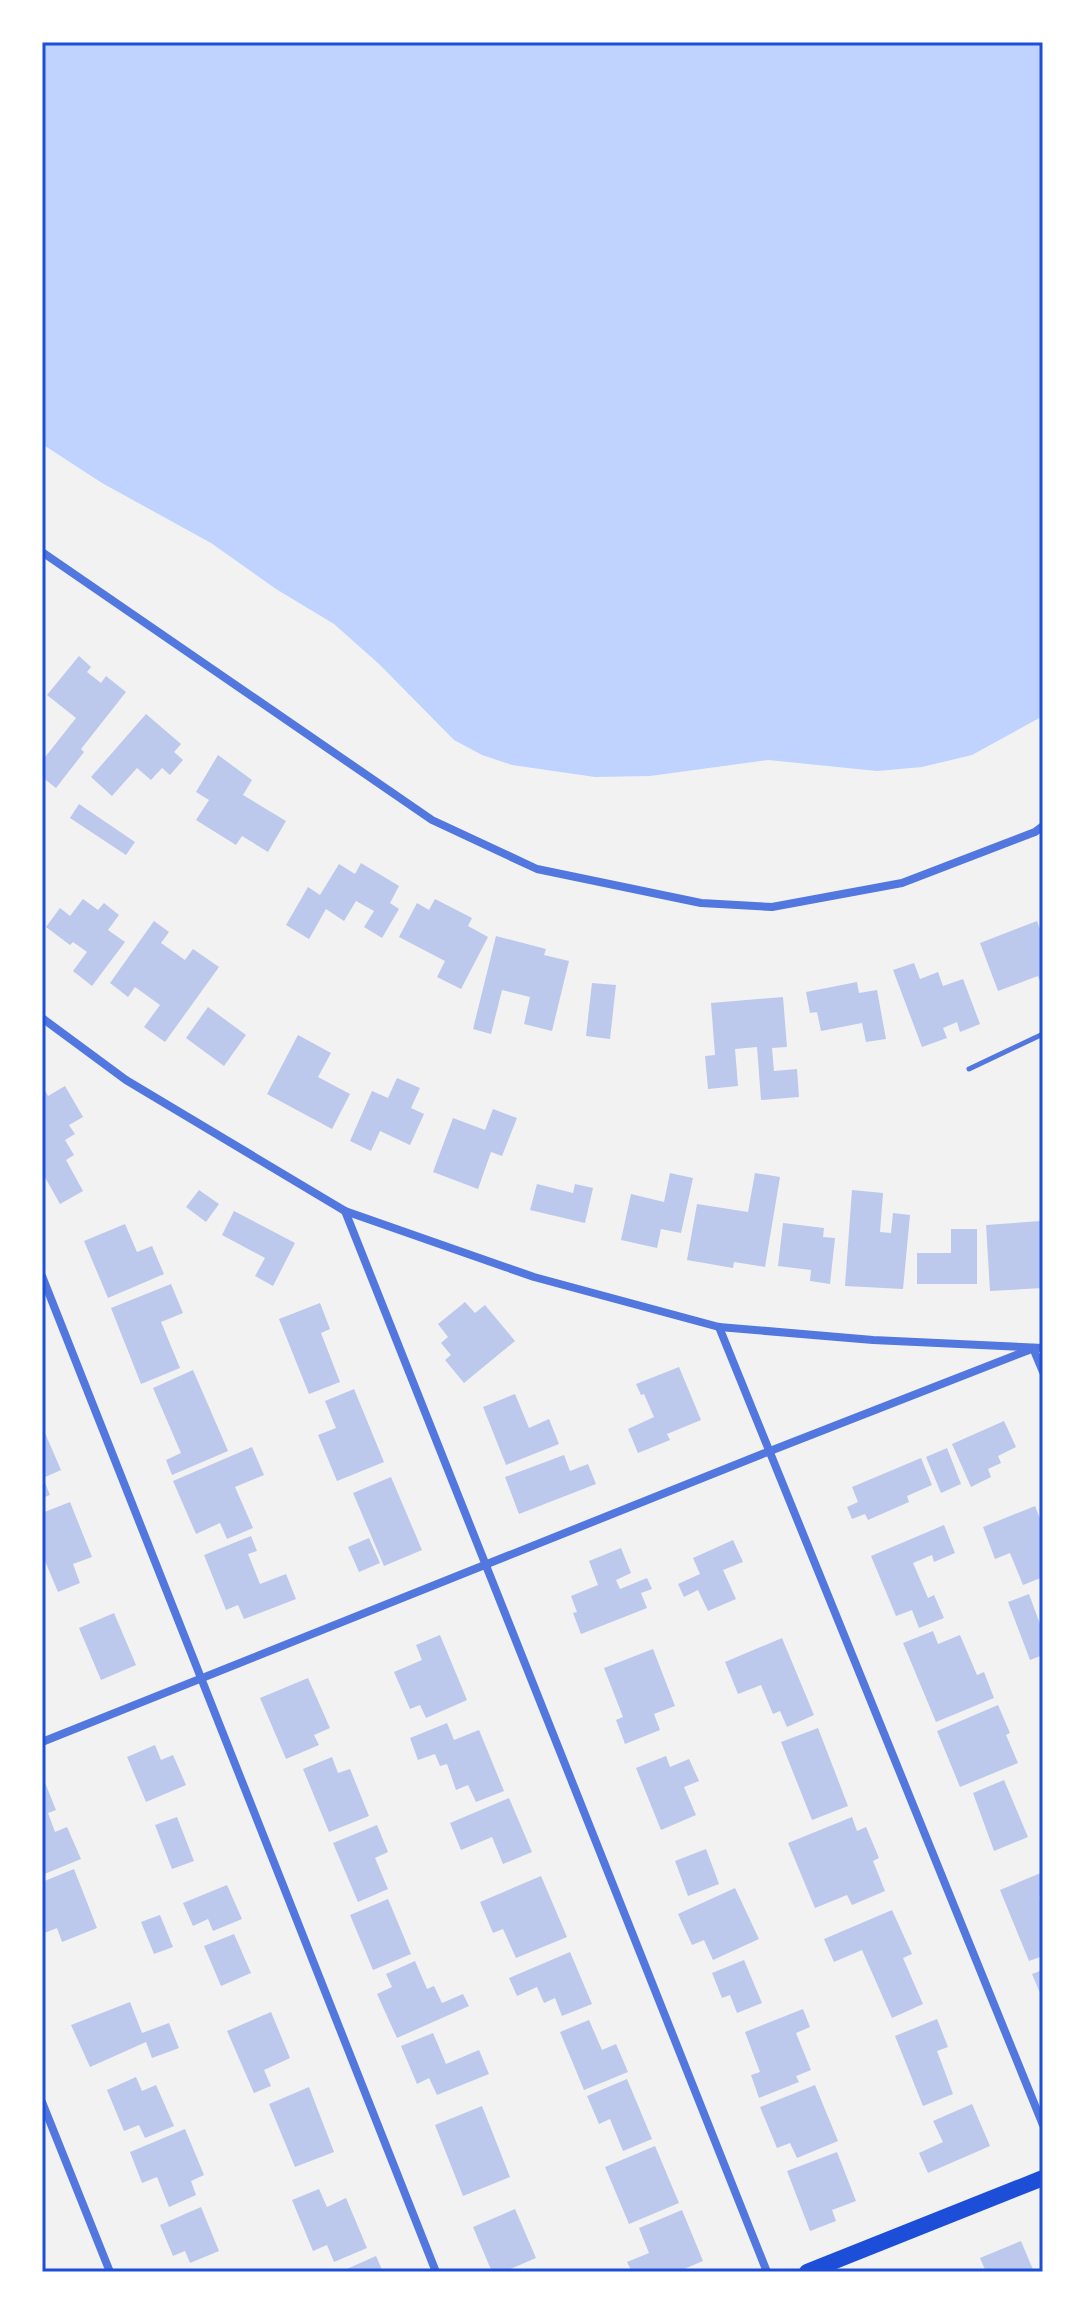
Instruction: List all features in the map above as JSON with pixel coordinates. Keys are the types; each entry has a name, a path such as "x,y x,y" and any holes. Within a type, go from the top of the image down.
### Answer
{"main road":[{"path":"807,2272 1043,2178"}],"street":[{"path":"42,552 432,820 537,869 701,903 772,907 902,883 1035,832 1043,826"},
{"path":"42,1018 126,1080 345,1211 534,1277 719,1327 873,1340 1038,1348"},
{"path":"345,1211 767,2272"},
{"path":"42,1276 436,2272"},
{"path":"719,1327 1043,2125"},
{"path":"1038,1348 1043,1372"},
{"path":"42,1742 770,1451 1038,1348"},
{"path":"42,2102 110,2272"}],"lane":[{"path":"969,1069 1043,1034"}],"water":[{"path":"42,42 1043,42 1043,716 972,755 922,767 877,771 768,760 650,776 595,777 512,765 482,755 454,740 379,664 334,624 276,589 211,543 102,483 42,444"}],"building":[{"path":"79,656 91,667 87,672 101,683 106,676 126,692 81,749 84,752 56,788 42,777 42,761 76,718 47,695"},
{"path":"146,714 181,744 174,752 183,760 170,775 162,768 151,780 137,768 112,796 91,777"},
{"path":"218,755 252,780 243,795 286,821 268,852 242,836 236,845 196,820 209,800 196,792"},
{"path":"79,804 135,842 126,855 70,818"},
{"path":"361,863 399,886 390,903 399,909 382,938 364,927 374,911 356,901 344,921 326,909 309,939 286,925 308,887 320,895 339,864 355,874"},
{"path":"83,899 98,910 104,903 119,915 108,930 125,942 92,986 73,971 87,952 73,942 70,945 46,927 60,908 70,916"},
{"path":"435,899 472,918 468,926 488,937 461,989 437,977 445,961 399,937 417,903 429,910"},
{"path":"154,921 169,932 161,943 185,960 193,949 219,967 165,1042 144,1027 160,1005 135,987 128,997 110,983"},
{"path":"1037,921 1043,938 1043,989 1038,976 998,991 980,943"},
{"path":"496,936 546,949 544,955 569,961 552,1031 524,1024 530,997 502,990 491,1034 473,1029"},
{"path":"914,963 920,979 938,972 943,986 963,979 980,1024 960,1032 957,1022 943,1028 947,1038 922,1047 893,970"},
{"path":"857,982 859,993 877,990 886,1039 866,1042 862,1023 821,1031 817,1012 810,1013 806,992"},
{"path":"592,983 616,985 610,1039 586,1036"},
{"path":"783,997 787,1047 772,1048 774,1071 797,1069 799,1097 761,1100 757,1047 735,1049 738,1086 708,1089 705,1056 715,1055 711,1003"},
{"path":"208,1007 246,1035 224,1066 186,1038"},
{"path":"298,1035 331,1053 318,1077 350,1094 332,1129 267,1094"},
{"path":"397,1078 420,1088 411,1108 424,1114 410,1145 380,1131 371,1151 350,1141 372,1091 388,1098"},
{"path":"42,1085 48,1096 65,1086 83,1117 69,1125 75,1134 65,1140 74,1155 66,1160 83,1191 60,1204 42,1172"},
{"path":"493,1109 517,1118 502,1156 491,1152 478,1189 433,1172 453,1118 485,1130"},
{"path":"670,1173 693,1178 681,1233 661,1229 657,1248 621,1240 631,1194 664,1202"},
{"path":"755,1173 780,1177 765,1267 734,1262 733,1268 687,1260 697,1204 748,1212"},
{"path":"537,1184 573,1193 575,1184 593,1188 585,1223 530,1210"},
{"path":"199,1190 219,1204 206,1222 186,1207"},
{"path":"852,1190 883,1193 880,1232 891,1233 893,1213 910,1215 903,1289 845,1286"},
{"path":"234,1211 295,1243 273,1286 255,1276 265,1258 222,1235"},
{"path":"1040,1221 1043,1288 990,1291 986,1225"},
{"path":"783,1223 824,1228 823,1237 835,1238 830,1284 810,1281 811,1270 778,1266"},
{"path":"125,1224 137,1252 152,1246 164,1274 108,1298 84,1241"},
{"path":"951,1229 977,1229 977,1284 917,1284 917,1253 951,1253"},
{"path":"171,1284 183,1313 161,1322 180,1368 141,1384 111,1308"},
{"path":"465,1302 475,1313 485,1305 515,1341 464,1383 445,1360 451,1355 441,1343 448,1337 438,1324"},
{"path":"320,1303 330,1329 321,1333 340,1382 309,1394 279,1319"},
{"path":"679,1367 701,1420 667,1434 670,1440 638,1453 628,1429 654,1417 636,1384"},
{"path":"193,1370 228,1451 172,1475 166,1460 181,1453 153,1388"},
{"path":"354,1389 384,1462 337,1481 318,1435 336,1428 325,1401"},
{"path":"515,1394 529,1428 549,1419 559,1444 506,1465 483,1407"},
{"path":"1004,1421 1016,1447 998,1456 1001,1463 988,1469 991,1477 971,1487 952,1444"},
{"path":"42,1426 61,1470 43,1478 50,1495 42,1498"},
{"path":"252,1447 264,1475 235,1487 253,1528 227,1539 220,1523 196,1534 173,1481"},
{"path":"947,1448 961,1484 941,1493 926,1457"},
{"path":"564,1455 570,1471 588,1464 596,1484 519,1514 505,1477"},
{"path":"921,1458 932,1485 907,1496 909,1502 868,1520 865,1514 852,1519 847,1507 858,1502 852,1487"},
{"path":"391,1477 422,1550 384,1566 353,1493"},
{"path":"70,1502 92,1557 73,1564 80,1583 58,1592 45,1561 42,1562 42,1513"},
{"path":"1035,1506 1043,1526 1043,1577 1023,1585 1010,1553 995,1559 983,1527"},
{"path":"944,1525 955,1553 934,1562 932,1555 913,1563 928,1598 934,1595 944,1618 919,1628 912,1610 896,1616 871,1556"},
{"path":"251,1536 257,1551 248,1554 260,1584 286,1574 296,1599 244,1619 238,1605 226,1610 204,1555"},
{"path":"369,1538 380,1563 359,1572 348,1547"},
{"path":"733,1540 743,1562 723,1570 736,1599 708,1611 698,1590 684,1597 678,1584 700,1574 693,1558"},
{"path":"621,1548 631,1573 616,1580 620,1589 647,1578 652,1589 641,1593 647,1608 581,1634 571,1596 598,1585 589,1561"},
{"path":"1029,1594 1040,1624 1043,1623 1043,1655 1030,1660 1008,1602"},
{"path":"114,1613 136,1665 101,1680 79,1628"},
{"path":"933,1631 938,1644 960,1635 977,1675 984,1672 994,1698 936,1722 903,1643"},
{"path":"440,1635 467,1700 426,1718 420,1705 410,1709 394,1672 422,1660 416,1645"},
{"path":"782,1638 814,1715 787,1727 780,1711 773,1714 761,1685 738,1694 725,1662"},
{"path":"653,1649 675,1706 654,1714 660,1730 625,1744 616,1720 623,1717 604,1668"},
{"path":"308,1678 330,1728 314,1735 319,1745 286,1759 260,1698"},
{"path":"998,1705 1018,1763 960,1787 937,1731"},
{"path":"447,1723 454,1740 479,1730 504,1791 476,1802 468,1785 456,1790 447,1764 440,1766 435,1754 418,1760 410,1738"},
{"path":"818,1728 848,1806 812,1820 781,1742"},
{"path":"155,1745 161,1760 173,1755 186,1785 146,1802 127,1757"},
{"path":"666,1756 670,1767 689,1759 699,1781 684,1787 696,1815 661,1830 636,1768"},
{"path":"332,1757 338,1773 350,1769 369,1816 329,1832 303,1769"},
{"path":"42,1775 56,1810 48,1813 55,1832 67,1827 81,1859 42,1875"},
{"path":"1004,1780 1028,1837 994,1851 973,1793"},
{"path":"509,1798 532,1852 503,1864 492,1837 461,1850 450,1823"},
{"path":"177,1817 194,1861 172,1869 155,1825"},
{"path":"852,1817 857,1831 866,1827 879,1858 873,1861 885,1891 852,1905 847,1895 815,1908 788,1843"},
{"path":"377,1825 388,1852 375,1858 388,1889 358,1902 333,1843"},
{"path":"706,1849 719,1884 688,1896 675,1861"},
{"path":"74,1869 97,1928 62,1942 57,1928 42,1934 42,1882"},
{"path":"1043,1872 1043,1895 1039,1897 1043,1907 1043,1956 1029,1961 1000,1890"},
{"path":"541,1876 567,1937 516,1958 503,1929 493,1933 480,1902"},
{"path":"227,1885 242,1919 213,1931 208,1919 193,1926 183,1903"},
{"path":"735,1888 759,1939 713,1960 704,1940 692,1945 678,1914"},
{"path":"388,1899 411,1954 373,1970 350,1915"},
{"path":"892,1910 912,1954 903,1958 923,2004 892,2018 862,1950 834,1962 824,1939"},
{"path":"160,1915 173,1947 154,1954 141,1922"},
{"path":"234,1934 251,1973 221,1986 204,1946"},
{"path":"570,1952 592,2004 562,2016 555,1998 544,2003 537,1987 517,1996 509,1978"},
{"path":"744,1960 762,2003 737,2013 730,1995 722,1998 712,1973"},
{"path":"415,1961 427,1989 434,1986 442,2003 463,1994 469,2006 397,2038 377,1994 392,1987 386,1974"},
{"path":"1043,1970 1043,2000 1032,1974"},
{"path":"130,2002 142,2033 169,2023 179,2048 152,2058 146,2042 90,2067 71,2025"},
{"path":"803,2009 810,2027 796,2033 811,2070 796,2076 799,2082 759,2098 751,2075 760,2072 745,2032"},
{"path":"271,2012 290,2058 264,2070 271,2086 254,2093 227,2031"},
{"path":"937,2019 948,2047 937,2051 953,2094 923,2106 895,2036"},
{"path":"589,2020 602,2050 616,2044 628,2072 584,2090 560,2032"},
{"path":"433,2033 446,2064 479,2050 489,2074 437,2095 429,2078 417,2084 401,2046"},
{"path":"136,2077 142,2091 156,2085 174,2126 145,2138 139,2125 124,2131 107,2090"},
{"path":"627,2079 652,2139 623,2151 610,2119 599,2124 587,2096"},
{"path":"815,2085 838,2141 797,2158 790,2143 777,2148 760,2107"},
{"path":"309,2087 334,2152 295,2167 269,2104"},
{"path":"972,2104 990,2146 928,2173 919,2153 943,2142 933,2121"},
{"path":"482,2106 510,2177 463,2196 435,2125"},
{"path":"185,2129 204,2175 191,2181 196,2195 169,2207 157,2177 142,2183 130,2152"},
{"path":"655,2146 679,2203 629,2224 605,2167"},
{"path":"837,2152 856,2201 832,2210 836,2221 810,2231 787,2171"},
{"path":"319,2189 327,2207 346,2198 367,2248 334,2262 327,2245 313,2251 292,2200"},
{"path":"201,2207 219,2251 190,2263 185,2251 173,2256 160,2225"},
{"path":"515,2209 536,2258 503,2272 492,2272 473,2227"},
{"path":"682,2210 703,2261 677,2272 632,2272 627,2262 649,2253 639,2228"},
{"path":"1021,2241 1034,2272 986,2272 980,2258"},
{"path":"376,2256 383,2272 340,2272"}]}
